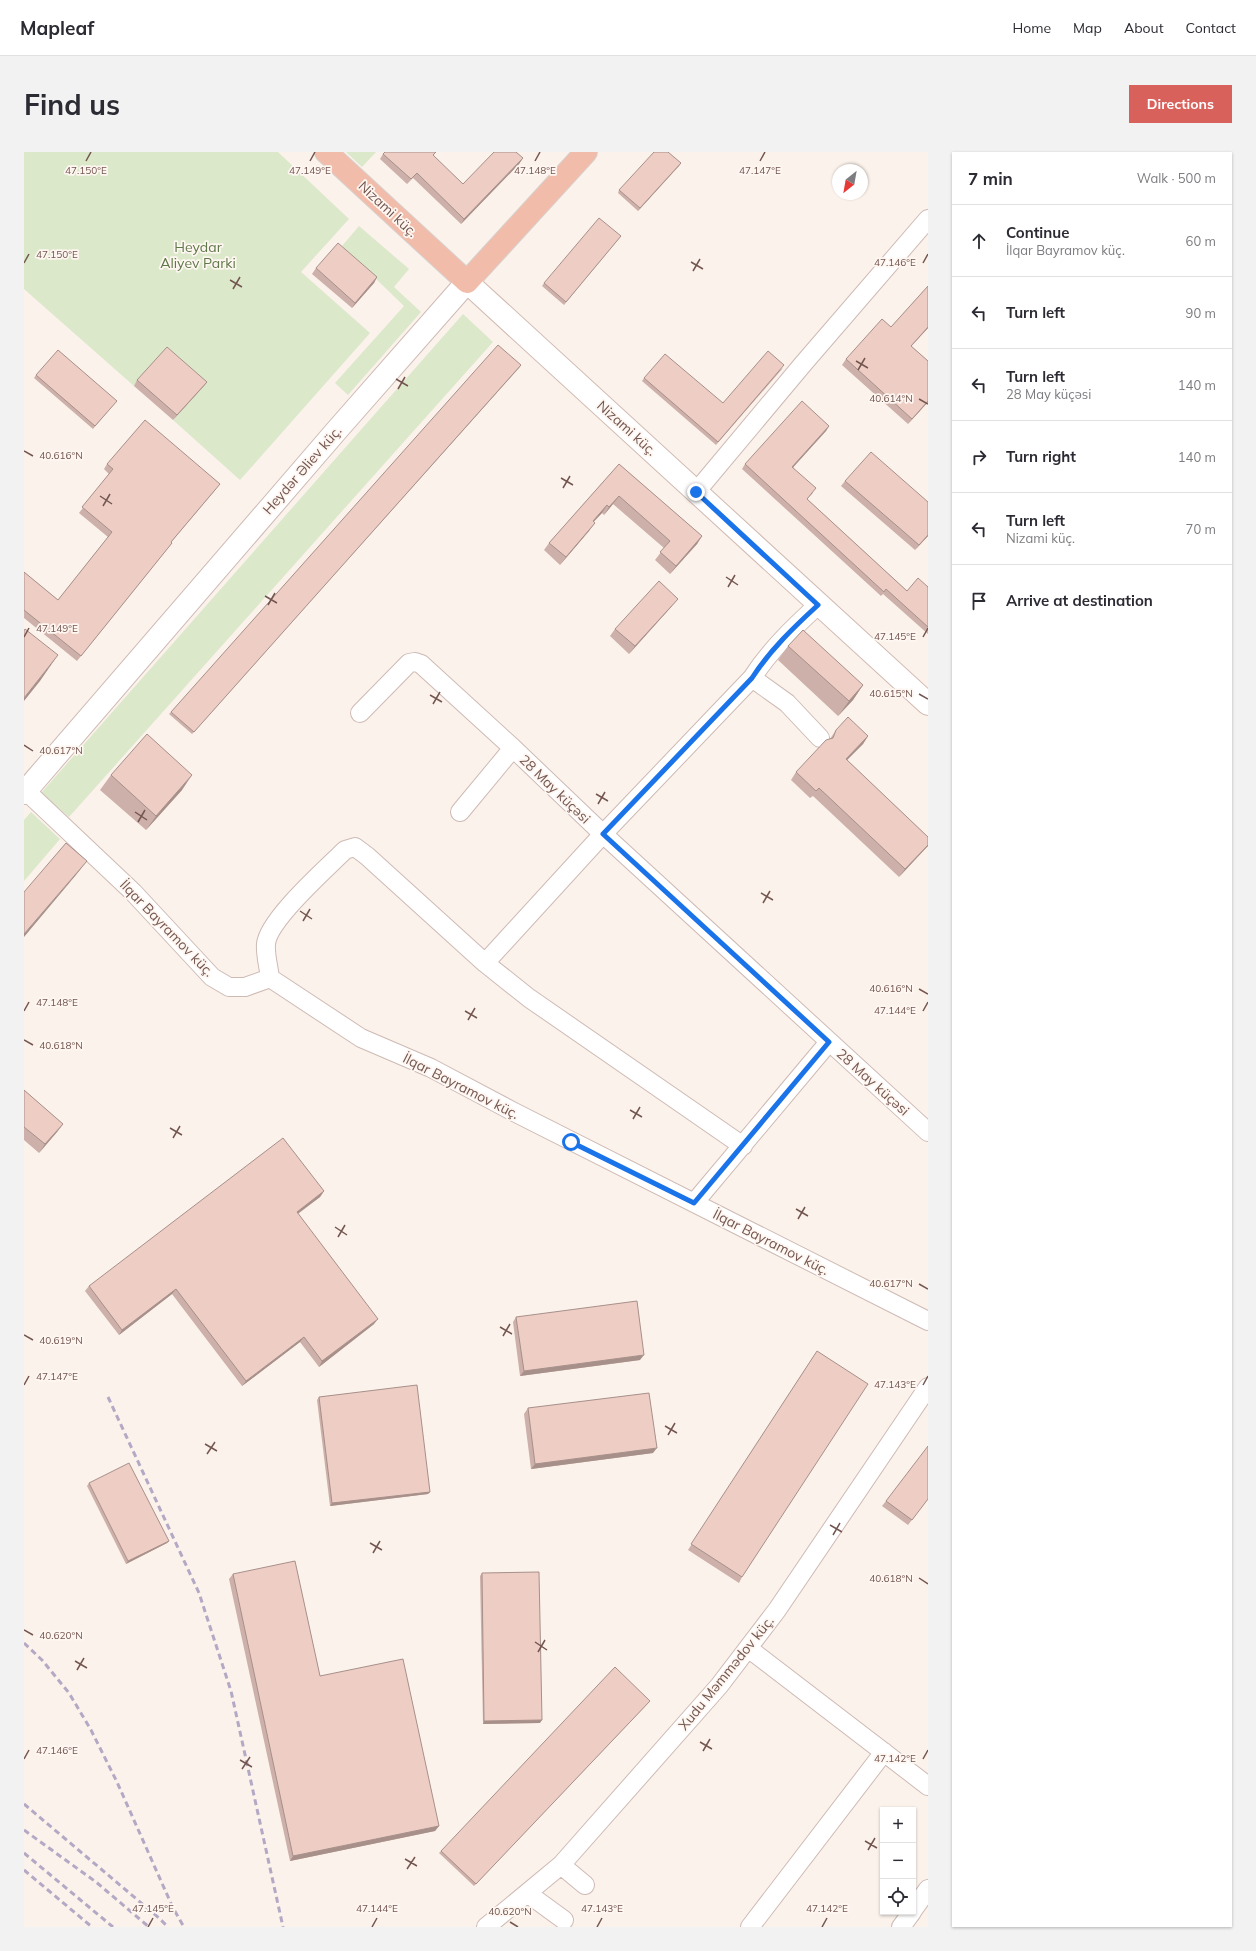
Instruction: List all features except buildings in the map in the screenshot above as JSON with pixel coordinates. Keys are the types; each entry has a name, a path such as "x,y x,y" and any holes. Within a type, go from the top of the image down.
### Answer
{"highway":[{"name":"Nizami küç.","path":"326,152 467,282"},
{"name":"Heydər Əliev küç.","path":"467,282 586,152"}],"street":[{"path":"696,492 803,364 928,219"},
{"name":"Nizami küç.","path":"467,282 818,605 926,699"},
{"name":"Heydər Əliev küç.","path":"25,791 467,282"},
{"path":"485,963 603,834 752,678 762,662 777,645 818,605"},
{"name":"28 May küçəsi","path":"360,713 409,662 421,664 513,748 603,834 928,1132"},
{"path":"752,678 787,703 820,738"},
{"path":"460,812 513,748"},
{"name":"İlqar Bayramov küç.","path":"25,791 134,892 212,977 229,987 245,987 270,978 361,1038 431,1068 514,1112 928,1321"},
{"path":"270,978 266,944 270,929 344,850 355,847 367,856 485,963 529,998 743,1146"},
{"path":"694,1203 829,1042"},
{"name":"Xudu Məmmədov küç.","path":"486,1927 561,1865 719,1686 776,1610 928,1387"},
{"path":"748,1648 928,1786"},
{"path":"750,1927 884,1752"},
{"path":"561,1865 585,1885"},
{"path":"916,1906 928,1889"},
{"path":"527,1893 564,1920"},
{"path":"901,1927 909,1915"}],"green space":[{"name":"Heydar Aliyev Parki","path":"24,152 278,152 349,219 301,272 370,333 240,480 173,420 203,387 163,352 134,386 24,289"},
{"path":"346,152 376,152 362,167"},
{"path":"359,226 409,269 394,287 421,312 348,395 335,383 404,306 342,246"},
{"path":"463,314 493,342 69,817 41,793"},
{"path":"31,812 60,839 24,881 24,820"}],"railway":[{"path":"108,1397 199,1593 231,1691 283,1927"},
{"path":"24,1643 42,1660 69,1693 91,1730 117,1782 173,1908 184,1927"},
{"path":"24,1804 168,1927"},
{"path":"24,1830 96,1882 149,1927"},
{"path":"24,1853 113,1927"},
{"path":"24,1870 92,1927"}],"route":[{"path":"571,1142 694,1203 829,1042 603,834 752,678 762,662 777,645 818,605 696,492"}]}
